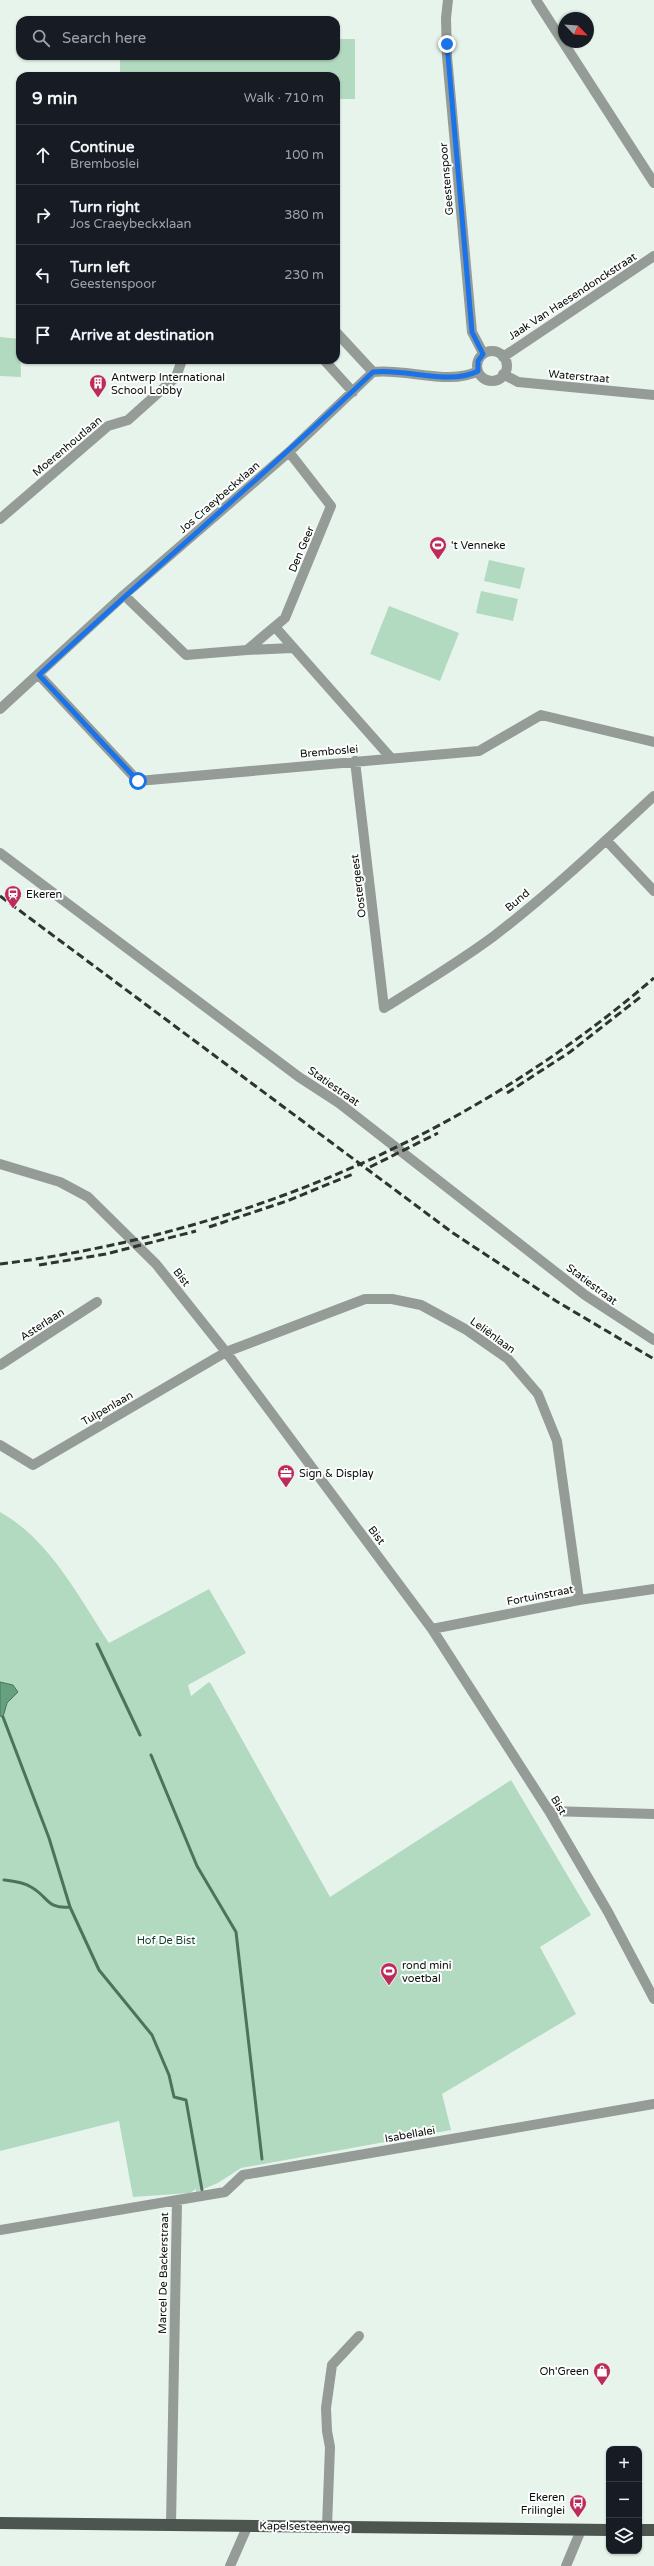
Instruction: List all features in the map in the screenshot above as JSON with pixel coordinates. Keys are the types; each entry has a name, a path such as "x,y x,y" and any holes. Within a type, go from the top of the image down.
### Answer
{"main road":[{"name":"Kapelsesteenweg","path":"0,2522 606,2530"},
{"path":"642,2530 654,2530"}],"street":[{"name":"Geestenspoor","path":"448,0 446,18 447,56 472,332 483,354"},
{"path":"536,0 654,183"},
{"name":"Jaak Van Haesendonckstraat","path":"483,354 491,351 503,357 654,256"},
{"path":"340,336 373,372 390,370 458,378 478,371"},
{"path":"478,371 478,361 483,354"},
{"path":"478,371 490,380 503,374 506,366 503,357"},
{"name":"Moerenhoutlaan","path":"0,519 108,426 128,420 176,377 181,364"},
{"path":"328,364 353,392"},
{"name":"Jos Craeybeckxlaan","path":"0,709 39,675 124,595 288,452 373,372"},
{"name":"Waterstraat","path":"503,374 518,382 654,394"},
{"name":"Den Geer","path":"247,650 276,628 285,618 331,506 288,452"},
{"path":"124,595 186,655 292,648"},
{"path":"276,628 292,648 391,758"},
{"name":"Bremboslei","path":"39,675 138,781 479,751 541,715 654,742"},
{"name":"Oostergeest","path":"355,761 384,1008"},
{"name":"Bund","path":"384,1008 443,972 494,936 606,840 654,796"},
{"path":"606,840 654,891"},
{"name":"Statiestraat","path":"0,853 299,1077 339,1103 585,1294 654,1340"},
{"name":"Bist","path":"0,1164 60,1182 88,1197 156,1264 226,1352 432,1629 549,1811 608,1912 654,1999"},
{"name":"Leliënlaan","path":"226,1352 365,1299 392,1299 421,1305 465,1329 508,1359 538,1394 556,1441 579,1600"},
{"name":"Asterlaan","path":"0,1365 97,1302"},
{"name":"Tulpenlaan","path":"0,1446 33,1465 226,1352"},
{"name":"Fortuinstraat","path":"432,1629 579,1600 654,1589"},
{"path":"549,1811 654,1814"},
{"name":"Isabellalei","path":"177,2202 225,2192 243,2175 654,2104"},
{"name":"Marcel De Backerstraat","path":"0,2230 177,2202 171,2524"},
{"path":"327,2526 330,2447 327,2431 326,2408 332,2365 359,2336"},
{"path":"230,2566 248,2525"},
{"path":"566,2566 581,2530"}],"green space":[{"path":"340,39 355,39 355,99 340,99 340,72 120,72 120,60 340,60"},
{"path":"0,337 16,339 16,364 21,364 21,377 0,376"},
{"path":"489,560 525,568 520,589 484,581"},
{"path":"481,591 518,599 513,621 476,613"},
{"path":"389,606 459,633 440,681 370,654"},
{"name":"Hof De Bist","path":"0,1512 18,1524 48,1553 62,1570 109,1643 209,1589 246,1653 188,1685 191,1696 209,1682 211,1684 330,1897 511,1780 591,1915 540,1947 576,2014 442,2094 451,2130 241,2168 218,2183 196,2192 196,2189 190,2193 133,2197 119,2121 0,2151"}],"shaded area":[{"path":"0,1682 13,1685 18,1692 7,1703 3,1717 0,1716"}],"waterway":[{"path":"97,1644 140,1735"},
{"path":"3,1717 49,1838 70,1907 99,1970 152,2035 169,2075 174,2097 186,2100 202,2190"},
{"path":"151,1755 197,1866 236,1932 262,2159"},
{"path":"4,1880 28,1885 37,1891 48,1902 56,1906 70,1907"}],"railway":[{"path":"0,896 453,1233 556,1301 654,1359"},
{"path":"0,1264 90,1250 178,1229 264,1202 348,1169 429,1130 508,1086 583,1035 654,978"},
{"path":"507,1093 570,1052 643,995"},
{"path":"370,1167 438,1133"},
{"path":"209,1227 287,1201 353,1174"},
{"path":"39,1265 106,1254 196,1231"}],"place":[{"name":"Antwerp International School Lobby","path":"98,398"},
{"name":"'t Venneke","path":"438,560"},
{"name":"Ekeren","path":"13,909"},
{"name":"Sign & Display","path":"286,1488"},
{"name":"rond mini voetbal","path":"389,1986"},
{"name":"Oh'Green","path":"602,2386"},
{"name":"Ekeren Frilinglei","path":"578,2518"}],"route":[{"path":"138,781 39,675 124,595 288,452 373,372 390,370 458,378 478,371 478,361 483,354 472,332 447,44"}]}
